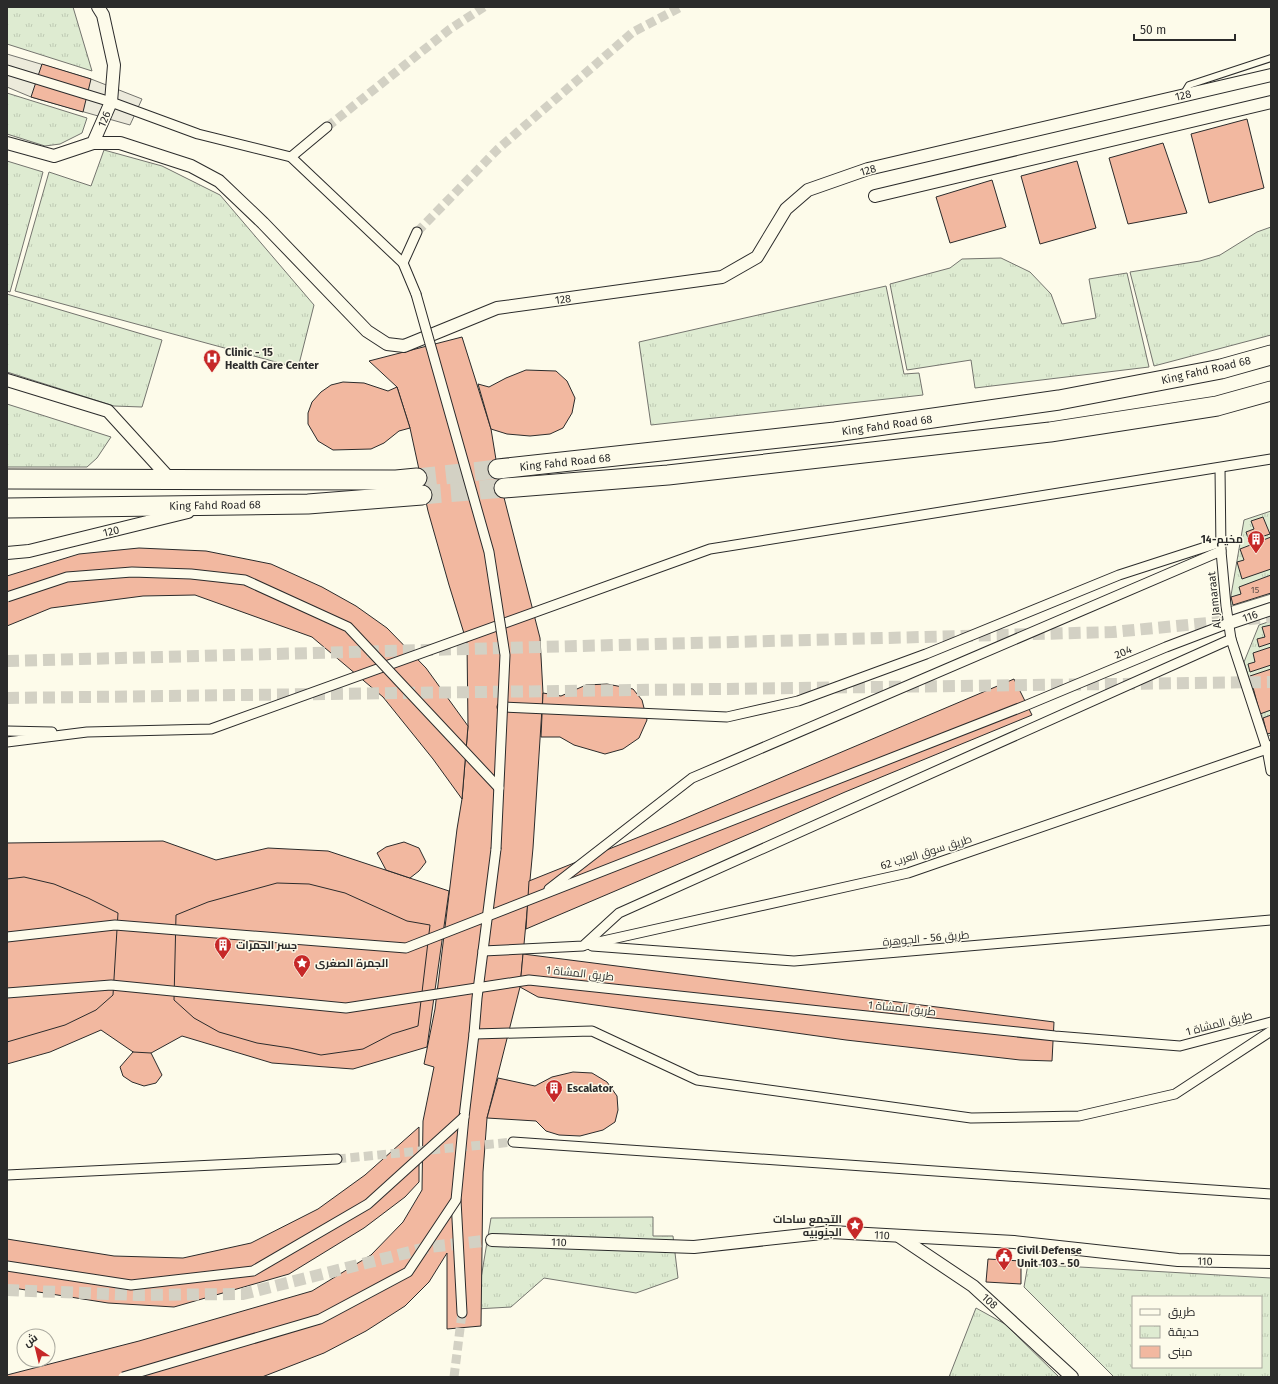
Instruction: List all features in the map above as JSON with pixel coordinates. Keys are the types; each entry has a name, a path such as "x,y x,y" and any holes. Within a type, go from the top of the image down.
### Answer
{"main road":[{"name":"King Fahd Road 68","path":"498,469 835,432 1052,401 1221,369 1271,355"},
{"name":"King Fahd Road 68","path":"504,488 668,475 1050,432 1217,406 1271,391"},
{"name":"King Fahd Road 68","path":"7,479 396,480 420,486 308,504 7,508"}],"street":[{"name":"126","path":"93,143 111,102 114,66 103,15 98,7"},
{"path":"7,70 111,102 198,134 291,157 403,263 416,294 489,552 504,655 496,849 477,998 456,1200 462,1313"},
{"name":"128","path":"93,143 120,143 191,166 219,181 263,223 367,331 387,344 404,346 497,308 722,277 757,257 786,208 808,190 868,170 1271,74"},
{"path":"875,196 1271,102"},
{"path":"291,157 327,127"},
{"path":"7,143 54,156 93,143"},
{"path":"403,263 417,232"},
{"path":"7,380 108,411 170,479"},
{"path":"7,731 87,732 211,729 710,549 1271,459"},
{"name":"Al Jamaraat","path":"1220,468 1221,551 1231,639 1269,748 1271,771"},
{"name":"120","path":"7,553 29,551 214,505"},
{"path":"502,707 726,717 798,701 926,654 1118,575 1221,542"},
{"path":"540,896 692,778 1221,551"},
{"path":"7,597 67,577 132,572 191,574 246,580 348,627 499,788"},
{"name":"116","path":"1229,623 1271,609"},
{"name":"204","path":"7,937 115,925 406,948 1027,705 1166,647 1229,623"},
{"path":"483,951 583,946 619,913 1231,639"},
{"path":"7,742 87,732"},
{"name":"طريق سوق العرب 62","path":"583,946 908,873 1269,748"},
{"name":"طريق 56 - الجوهرة","path":"583,946 794,961 1271,920"},
{"name":"طريق المشاة 1","path":"7,993 111,985 346,1008 529,980 1055,1036 1180,1046 1271,1022"},
{"path":"474,1034 592,1030 697,1080 970,1118 1079,1116 1175,1094 1271,1031"},
{"path":"7,1266 131,1285 253,1271 368,1204 464,1117"},
{"path":"512,1142 1271,1194"},
{"path":"7,1175 337,1159"},
{"path":"123,1377 320,1319 408,1272 456,1200"},
{"name":"110","path":"492,1240 694,1247 831,1232 1014,1242 1178,1260 1271,1262"},
{"name":"108","path":"899,1236 973,1286 1072,1377"}],"lane":[{"path":"1183,95 1189,84 1271,58"}],"green space":[{"path":"7,7 73,7 92,71 7,44"},
{"path":"7,93 87,118 82,133 60,144 45,146 7,134"},
{"path":"104,150 162,166 220,195 314,305 298,368 15,291 49,172 91,186"},
{"path":"7,161 43,172 10,292 7,291"},
{"path":"1271,227 1271,335 1154,366 1130,272 1200,261 1220,255 1257,232"},
{"path":"1001,258 1030,272 1051,294 1062,324 1096,318 1089,279 1127,273 1149,367 975,388 971,360 907,370 890,284 950,268 962,259"},
{"path":"886,286 904,374 919,373 923,395 651,425 639,342"},
{"path":"7,294 162,340 142,407 114,406 7,372"},
{"path":"7,404 111,437 97,458 87,467 7,467"},
{"path":"1271,511 1271,594 1229,607 1244,520"},
{"path":"1271,621 1271,735 1266,737 1244,662 1259,625"},
{"path":"653,1217 653,1236 673,1236 678,1278 636,1293 544,1278 511,1307 476,1309 491,1218"},
{"path":"1028,1264 1271,1278 1271,1377 1114,1377 1024,1287"},
{"path":"976,1308 1005,1324 1059,1377 949,1377"}],"shaded area":[{"path":"7,54 91,79 142,99 130,125 31,97 7,87"}],"building":[{"path":"42,64 91,79 83,112 31,97"},
{"path":"1247,119 1264,188 1209,203 1191,134"},
{"path":"1163,143 1187,213 1128,224 1109,158"},
{"path":"1077,161 1096,228 1040,244 1021,176"},
{"path":"992,180 1006,227 950,243 936,197"},
{"path":"462,337 491,429 499,478 540,638 543,693 533,848 520,987 487,1118 483,1172 481,1326 447,1329 447,1253 429,1282 405,1306 366,1331 324,1353 262,1377 7,1377 7,1375 34,1368 56,1368 56,1362 139,1341 312,1291 371,1255 403,1222 422,1190 423,1121 434,1067 424,1064 435,1009 462,799 468,726 467,643 428,511 410,428 397,387 369,361"},
{"path":"526,370 556,371 567,381 575,398 572,413 563,428 550,434 530,436 507,434 491,429 478,384 489,387"},
{"path":"343,382 364,383 388,391 397,387 410,428 399,431 384,443 371,449 333,450 318,441 308,424 308,413 312,402 321,392 331,385"},
{"path":"1263,517 1270,534 1249,541 1246,532 1254,529 1251,521"},
{"name":"مخيم-14","path":"1271,537 1271,569 1242,579 1237,562 1244,560 1240,549"},
{"path":"139,548 206,551 271,564 322,587 356,606 387,628 426,668 468,726 462,799 433,759 383,697 312,637 195,595 143,596 51,608 7,626 7,576 79,554"},
{"path":"1271,575 1271,593 1233,605 1231,597 1241,594 1239,587"},
{"path":"1271,625 1271,643 1259,647 1257,639 1265,637 1262,627"},
{"path":"1271,647 1271,665 1250,672 1248,664 1255,662 1253,653"},
{"path":"1271,669 1271,710 1260,714 1250,676"},
{"path":"1014,679 1032,715 845,792 526,929 529,881 674,823"},
{"path":"607,684 633,689 642,700 647,720 639,738 623,749 605,754 574,745 560,737 541,737 543,693 561,696 586,685"},
{"path":"1271,715 1271,733 1267,734 1263,718"},
{"name":"جسر الجمرات","path":"163,841 216,860 268,848 328,851 449,891 427,1047 353,1069 272,1063 182,1036 142,1058 101,1030 50,1052 7,1064 7,843"},
{"path":"404,842 419,848 426,862 419,871 410,878 386,870 377,853 386,847"},
{"path":"24,877 54,884 88,898 118,913 113,995 96,1010 65,1025 7,1042 7,879"},
{"path":"277,883 309,884 345,893 407,921 430,925 418,1026 392,1034 363,1049 321,1055 257,1043 219,1032 194,1018 174,1000 176,915 208,902"},
{"path":"523,954 1054,1022 1052,1061 1020,1060 846,1040 538,997 520,987"},
{"path":"133,1052 151,1053 162,1075 156,1083 144,1086 132,1082 123,1076 120,1067"},
{"name":"Escalator","path":"573,1072 592,1073 607,1082 617,1096 618,1110 615,1122 603,1130 580,1136 559,1135 546,1131 536,1121 487,1118 498,1078 535,1086 552,1077"},
{"path":"419,1127 419,1182 405,1197 364,1228 289,1274 174,1307 108,1303 7,1287 7,1239 114,1256 183,1258 251,1243 318,1209 365,1175"},
{"name":"Civil Defense Unit 103 - 50","path":"988,1259 1021,1261 1021,1284 986,1282"}],"tunnel":[{"path":"327,127 450,29 484,7"},
{"path":"417,232 498,149 633,32 681,7"},
{"path":"417,478 498,469"},
{"path":"422,495 504,488"},
{"path":"7,661 1113,632 1271,617"},
{"path":"7,698 1271,682"},
{"path":"337,1159 513,1142"},
{"path":"7,1290 137,1295 243,1294 430,1247 492,1240"},
{"path":"454,1377 462,1313"}],"place":[{"name":"Clinic - 15 Health Care Center","path":"212,373"},
{"name":"مخيم-14","path":"1256,554"},
{"name":"جسر الجمرات","path":"223,960"},
{"name":"الجمرة الصغرى","path":"302,978"},
{"name":"Escalator","path":"554,1103"},
{"name":"التجمع ساحات الجنوبيه","path":"855,1240"},
{"name":"Civil Defense Unit 103 - 50","path":"1004,1271"}]}
